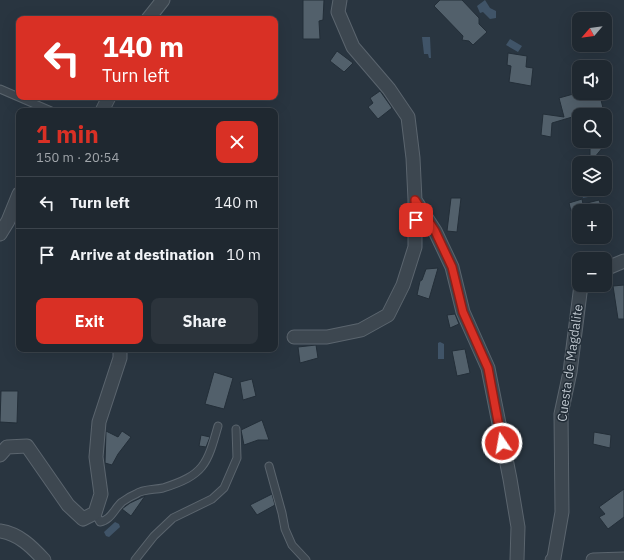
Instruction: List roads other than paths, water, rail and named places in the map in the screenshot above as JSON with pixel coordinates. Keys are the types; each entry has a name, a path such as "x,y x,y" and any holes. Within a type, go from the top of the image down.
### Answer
{"street":[{"path":"150,16 163,0"},
{"path":"294,337 327,337 361,330 388,315 403,285 414,247 415,200 413,158 408,117 389,89 352,47 338,12 340,0"},
{"path":"415,200 435,231 452,267 463,312 488,368 518,527 517,560"},
{"path":"0,234 8,221 16,201"},
{"path":"612,266 624,261"},
{"name":"Cuesta de Magdalite","path":"554,559 562,512 561,414 570,372 580,292"},
{"path":"0,455 7,447 27,446 68,505 83,519 95,513 101,494 96,457 99,422 120,358 120,352"},
{"path":"0,531 8,532 29,543 44,560"},
{"path":"593,560 624,559"}],"lane":[{"path":"0,89 16,96"},
{"path":"26,100 44,108"},
{"path":"95,513 100,522 104,521 110,518 122,502 140,491 162,488 186,480 195,474 203,468 207,461 218,426"},
{"path":"135,560 154,536 173,518 212,499 224,488 237,458 236,429"},
{"path":"269,466 285,529 292,545 306,560"}],"water":[{"path":"485,0 490,8 496,11 496,18 490,19 483,12 480,13 477,6"},
{"path":"422,37 430,37 431,58 429,58 428,54 424,54"},
{"path":"510,39 522,46 518,52 506,45"},
{"path":"583,196 593,196 583,198"},
{"path":"440,342 444,344 444,359 438,359 438,343"},
{"path":"115,522 119,524 120,527 109,537 106,536 104,532"}]}
